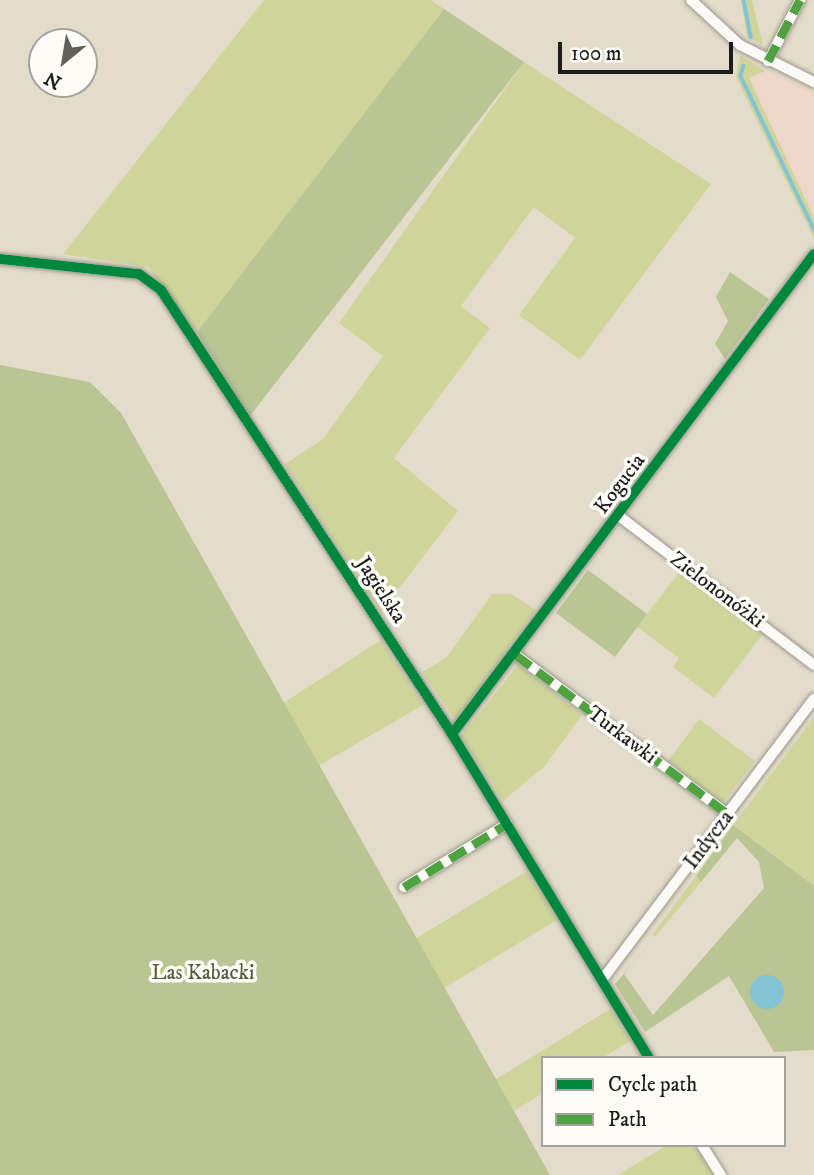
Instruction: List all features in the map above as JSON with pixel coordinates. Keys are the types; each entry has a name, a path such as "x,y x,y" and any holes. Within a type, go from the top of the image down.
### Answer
{"street":[{"path":"691,0 740,45 814,82"},
{"path":"768,61 800,0"},
{"name":"Kogucia","path":"452,734 516,655 814,254"},
{"name":"Jagielska","path":"0,259 139,274 161,290 452,734 648,1056"},
{"name":"Zielononóżki","path":"620,516 814,665"},
{"name":"Turkawki","path":"516,655 728,814"},
{"name":"Indycza","path":"602,980 814,699"},
{"path":"404,887 507,824"},
{"path":"703,1147 720,1175"}],"shaded area":[{"path":"765,71 814,92 814,218 749,77"}],"green space":[{"path":"264,0 431,0 444,9 197,332 148,267 63,254"},
{"path":"741,0 752,0 763,45 747,37"},
{"path":"444,9 524,62 250,416 197,332"},
{"path":"740,55 765,71 749,78 814,218 814,239 736,77"},
{"path":"524,62 711,184 580,360 519,315 575,238 534,207 461,306 490,328 394,458 458,511 381,612 285,464 323,439 383,356 339,323"},
{"path":"730,272 769,299 725,359 715,344 728,321 716,297"},
{"name":"Las Kabacki","path":"0,365 90,382 121,413 550,1175 0,1175"},
{"path":"588,570 647,614 615,657 556,613"},
{"path":"680,571 762,635 714,698 673,667 679,658 637,627"},
{"path":"492,594 512,594 536,610 455,720 422,672 446,658"},
{"path":"381,640 423,705 318,766 283,703"},
{"path":"518,665 582,715 544,767 503,801 461,736"},
{"path":"814,717 814,886 733,825"},
{"path":"699,719 755,761 723,803 668,761"},
{"path":"733,825 814,886 814,1050 774,1052 729,976 645,1032 615,984 655,937 624,974 653,1015 764,888 759,862 737,838 701,882 696,876"},
{"path":"527,871 557,920 444,988 415,939"},
{"path":"696,876 701,882 655,937 652,935"},
{"path":"610,1009 630,1041 605,1056 541,1056 541,1094 514,1111 496,1079"},
{"path":"664,1147 695,1147 713,1175 618,1175"}],"water":[{"path":"767,975 779,980 784,992 779,1004 767,1009 755,1004 750,992 755,980"}],"waterway":[{"path":"744,0 751,37"},
{"path":"744,66 741,76 814,229"}],"marked path":[{"path":"768,61 800,0"},
{"path":"516,655 728,814"},
{"path":"404,887 507,824"}],"cycle path":[{"path":"452,734 814,254"},
{"path":"0,259 139,274 161,290 452,734 648,1056"}]}
